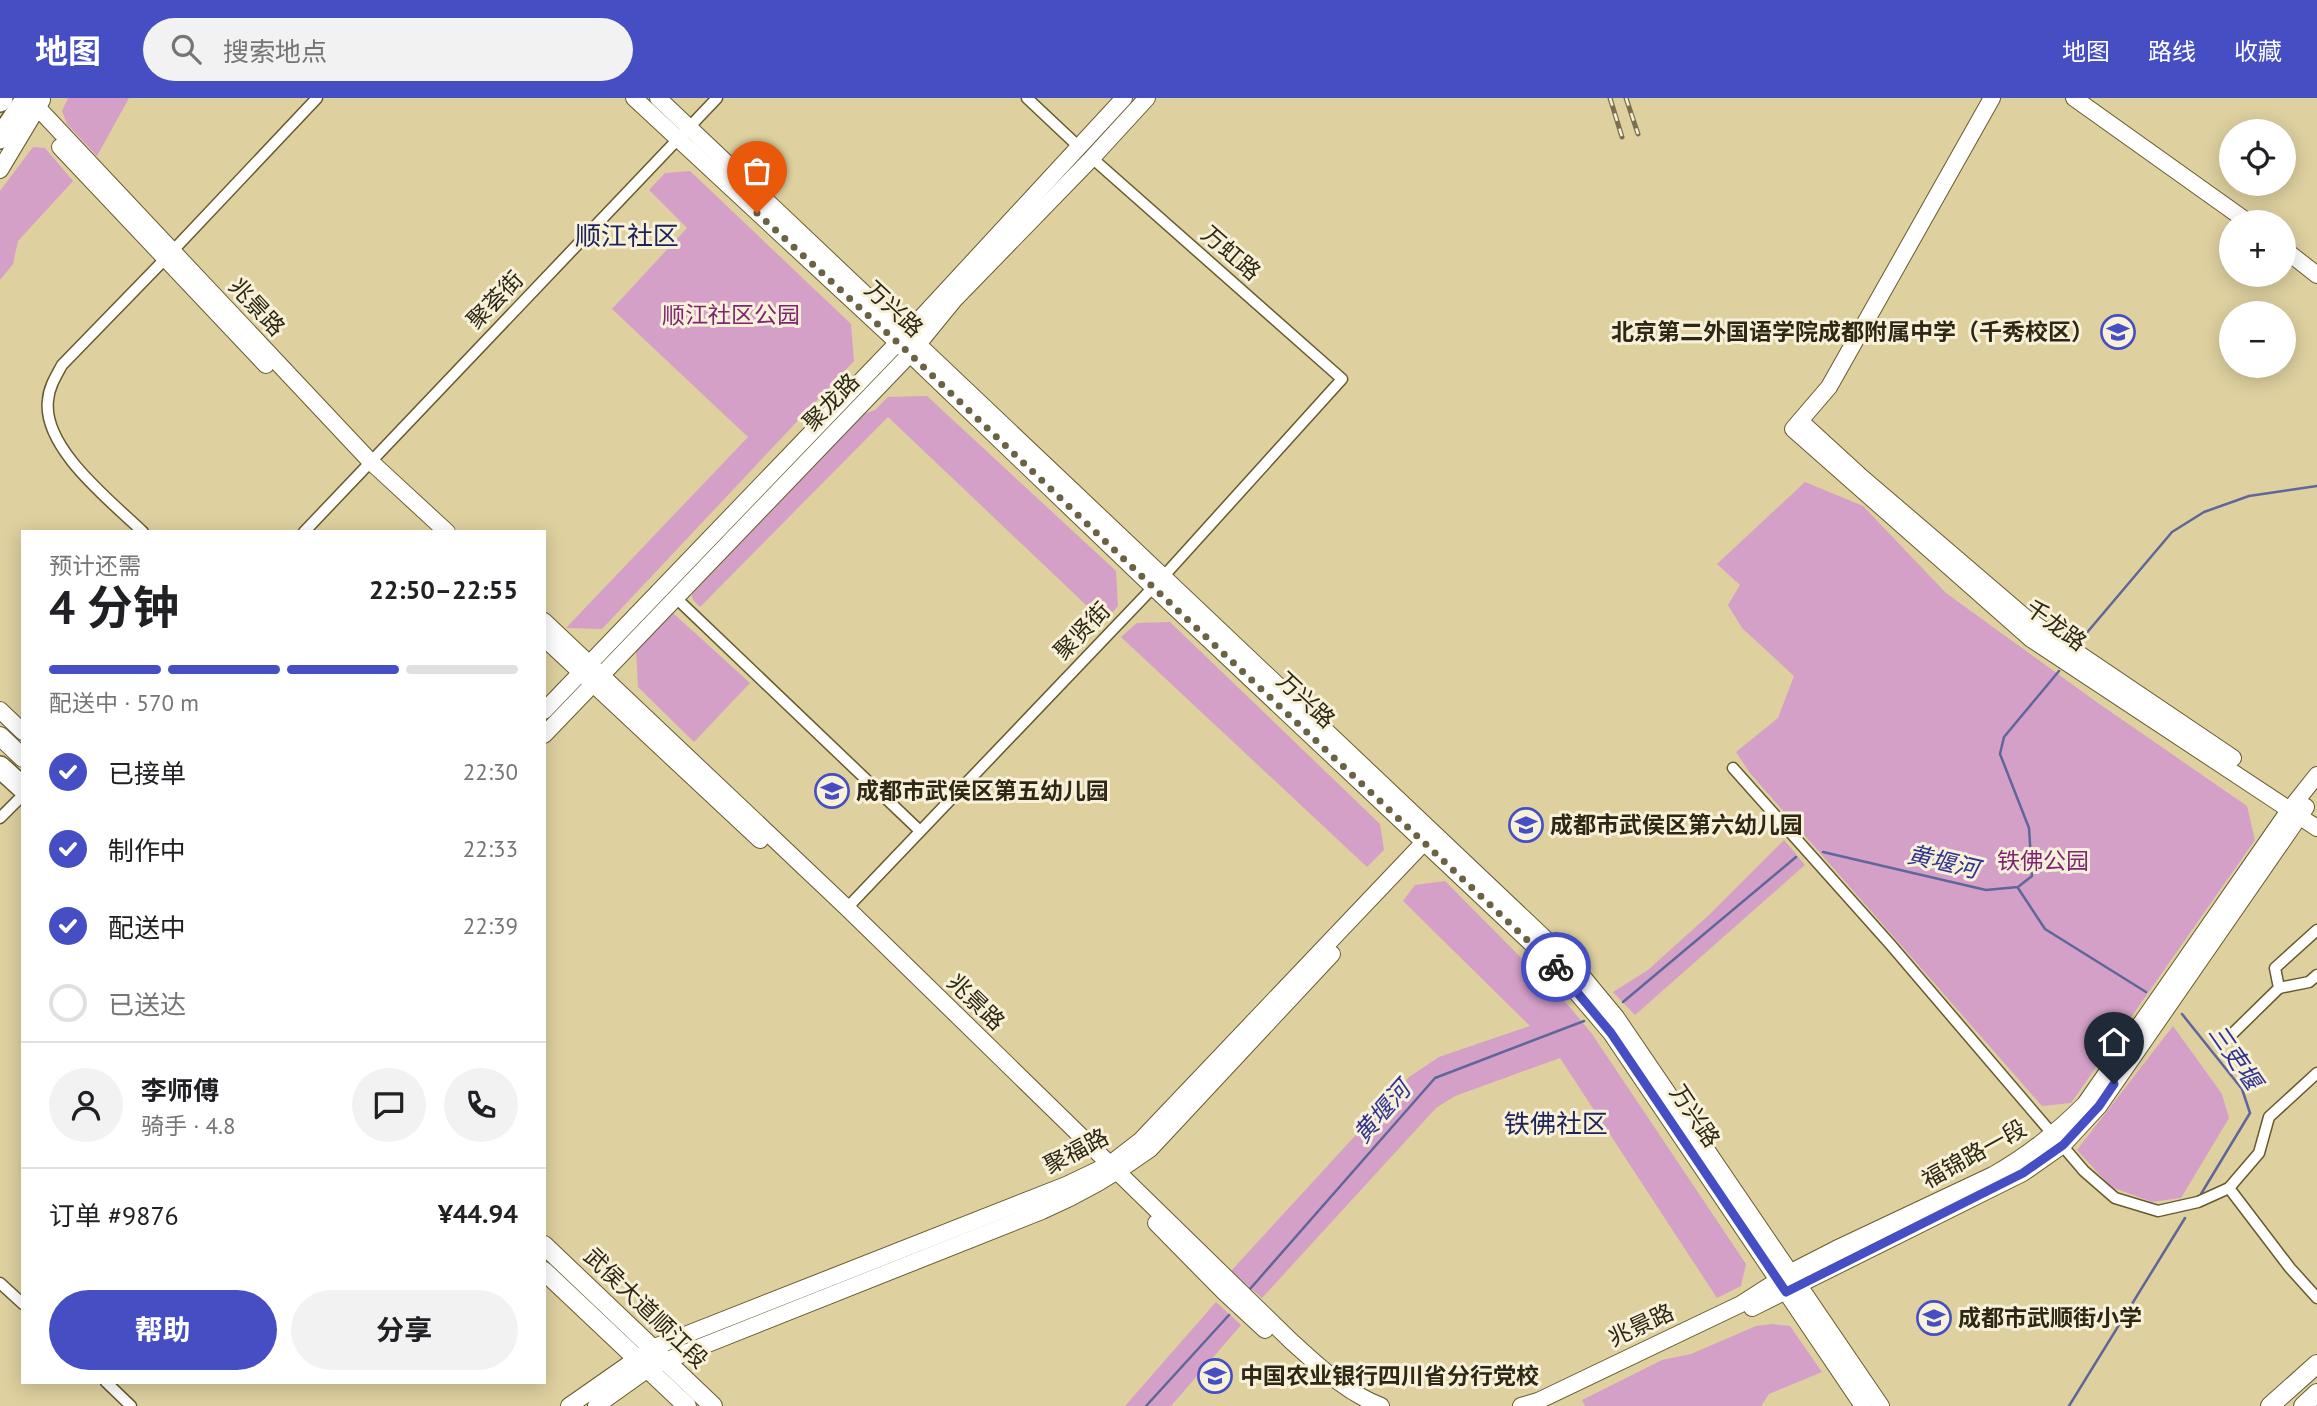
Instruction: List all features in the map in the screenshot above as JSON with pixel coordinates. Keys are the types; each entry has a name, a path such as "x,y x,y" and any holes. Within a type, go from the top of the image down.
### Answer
{"highway":[{"path":"0,138 35,105"},
{"path":"0,767 21,795"}],"main road":[{"path":"0,736 21,756"},
{"path":"0,752 21,772"},
{"name":"武侯大道顺江段","path":"546,1247 573,1272 687,1406"},
{"path":"562,1287 573,1272"},
{"name":"武侯大道顺江段","path":"546,1273 645,1358 665,1361 713,1406"},
{"path":"2270,1406 2317,1364"},
{"path":"2303,1406 2317,1393"}],"street":[{"path":"141,530 58,445 50,425 47,401 53,380 62,365 317,98"},
{"path":"634,98 683,133"},
{"path":"658,98 683,133"},
{"name":"聚荟街","path":"306,530 716,98"},
{"path":"1027,98 1079,147"},
{"name":"聚龙路","path":"546,710 591,674 675,597 908,343 1124,98"},
{"name":"聚龙路","path":"546,732 591,674 1147,98"},
{"name":"千龙路","path":"1992,98 1829,387 1796,425 1870,484 2026,618 2302,809 2317,828"},
{"path":"2074,98 2231,210"},
{"path":"0,170 35,105"},
{"name":"兆景路","path":"35,105 169,255 429,530"},
{"name":"万兴路","path":"683,133 1432,840 1548,959 1611,1033 1789,1282 1863,1406"},
{"name":"万虹路","path":"1092,158 1342,379"},
{"path":"2296,258 2317,275"},
{"name":"聚贤街","path":"847,908 1158,582 1342,379"},
{"name":"兆景路","path":"367,464 445,530"},
{"path":"675,597 920,831"},
{"name":"兆景路","path":"546,623 591,674 841,916 1291,1341 1338,1383 1363,1399 1381,1406"},
{"name":"兆景路","path":"546,640 591,674 847,908 1110,1170 1225,1293 1327,1387 1356,1406"},
{"path":"0,710 21,730"},
{"path":"1733,768 1890,944 2084,1171 2115,1198 2158,1211 2198,1202 2229,1188 2259,1153 2269,1117 2317,1073"},
{"name":"福锦路一段","path":"2302,809 2317,775"},
{"path":"0,779 21,795"},
{"name":"福锦路一段","path":"1789,1282 2059,1140 2317,792"},
{"path":"0,818 21,797"},
{"name":"聚福路","path":"645,1358 1066,1185 1110,1170 1432,840"},
{"path":"2279,988 2275,968 2317,930"},
{"path":"2227,1040 2279,988 2309,982 2317,975"},
{"path":"665,1361 1042,1211 1110,1170"},
{"path":"2229,1188 2290,1268 2317,1298"},
{"path":"1789,1282 1881,1406"},
{"name":"兆景路","path":"1521,1406 1538,1401 1789,1282"},
{"name":"兆景路","path":"1551,1406 1789,1282"},
{"path":"0,1283 21,1302"},
{"path":"569,1406 645,1358"},
{"path":"596,1406 645,1358"},
{"path":"108,1384 131,1406"}],"green space":[{"path":"68,98 129,98 97,156 67,124 62,111"},
{"path":"33,147 45,148 73,181 18,241 13,264 0,280 0,191"},
{"name":"顺江社区公园","path":"690,171 851,324 854,361 602,629 566,628 748,437 612,309 687,228 649,190 665,173"},
{"path":"927,396 1116,571 1118,606 1104,622 888,417 700,607 693,600 692,594 864,414 875,410 888,397"},
{"name":"铁佛公园","path":"1805,482 1863,506 1946,593 2247,806 2255,840 2071,1103 2042,1106 1749,772 1736,752 1778,718 1794,676 1742,628 1728,605 1740,585 1717,564"},
{"path":"673,613 750,683 694,742 638,687 636,650"},
{"path":"1170,622 1380,824 1384,850 1367,867 1121,637 1137,623"},
{"path":"1784,840 1805,865 1635,1015 1613,992 1648,970 1710,914"},
{"path":"1445,881 1568,1005 1592,1034 1746,1264 1741,1286 1717,1298 1560,1058 1455,1096 1436,1108 1262,1298 1231,1271 1409,1077 1439,1057 1530,1026 1403,901 1415,885"},
{"path":"2173,1026 2222,1094 2229,1118 2181,1198 2152,1202 2111,1187 2077,1150"},
{"path":"1216,1302 1241,1325 1171,1406 1125,1406"},
{"path":"1756,1326 1790,1326 1822,1372 1769,1394 1761,1406 1585,1406 1582,1400 1662,1360 1691,1354"}],"waterway":[{"name":"黄堰河","path":"2079,642 2172,532 2204,512 2249,496 2317,486"},
{"name":"黄堰河","path":"1823,852 1986,890 2018,887 2032,876 2029,828 2000,754 2004,737 2059,671"},
{"name":"黄堰河","path":"1623,1002 1796,857"},
{"name":"三吏堰","path":"2018,888 2045,929 2146,992"},
{"name":"三吏堰","path":"2182,1014 2242,1089 2250,1113 2201,1194"},
{"name":"黄堰河","path":"1250,1289 1435,1078 1584,1021"},
{"name":"三吏堰","path":"2069,1406 2185,1218"},
{"name":"黄堰河","path":"1146,1406 1229,1315"}],"railway":[{"path":"1610,98 1622,137"},
{"path":"1626,98 1638,134"}],"way so far":[{"path":"757,213 910,354 1556,967"}],"place":[{"name":"北京第二外国语学院成都附属中学（千秀校区）","path":"2118,332"},
{"name":"成都市武侯区第五幼儿园","path":"832,791"},
{"name":"成都市武侯区第六幼儿园","path":"1526,825"},
{"name":"成都市武顺街小学","path":"1934,1318"},
{"name":"中国农业银行四川省分行党校","path":"1215,1376"}],"district":[{"name":"顺江社区","path":"627,236"},
{"name":"铁佛社区","path":"1556,1124"}],"route":[{"path":"1556,967 1611,1033 1786,1292 2023,1173 2063,1145 2099,1106 2114,1084"}]}
